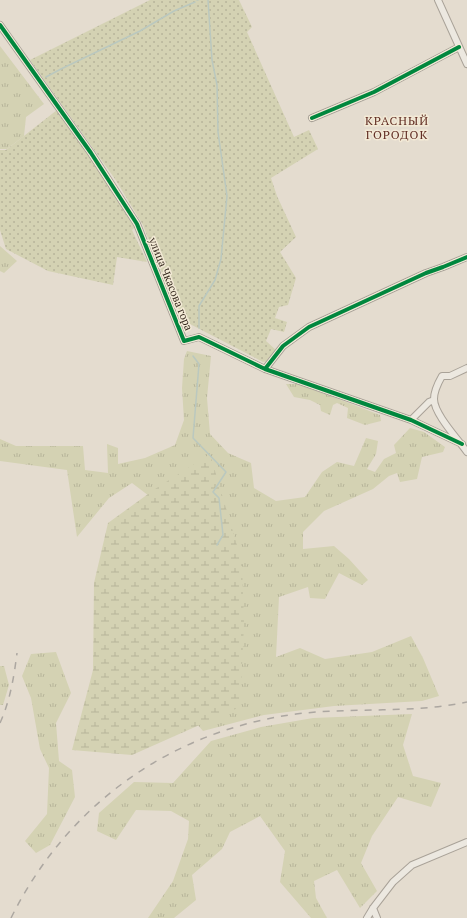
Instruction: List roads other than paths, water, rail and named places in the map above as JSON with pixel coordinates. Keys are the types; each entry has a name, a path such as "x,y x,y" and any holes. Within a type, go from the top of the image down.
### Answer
{"street":[{"path":"438,0 467,64"},
{"name":"улица Чкасова гора","path":"0,25 91,153 138,224 184,341 199,337 264,369 410,420 462,444"},
{"path":"312,118 374,92 460,47"},
{"path":"264,369 283,346 309,327 426,273 467,256"},
{"path":"467,368 450,376 442,376 438,383 434,400 439,414 467,452"},
{"path":"410,420 429,402 434,400"},
{"path":"367,918 393,882 412,865 467,842"},
{"path":"373,908 377,918"}],"waterway":[{"path":"199,328 199,306 215,280 221,259 227,196 218,132 217,85 212,60 208,0"},
{"path":"46,77 140,31 174,11 195,2"},
{"path":"193,356 199,364 193,438 226,472 213,492 219,498 223,535 217,545"}],"railway":[{"path":"0,723 11,689 17,653"},
{"path":"11,918 34,877 61,841 93,808 127,780 165,756 206,737 250,723 296,714 425,708 467,702"}],"district":[{"name":"КРАСНЫЙ ГОРОДОК","path":"397,128"}]}
